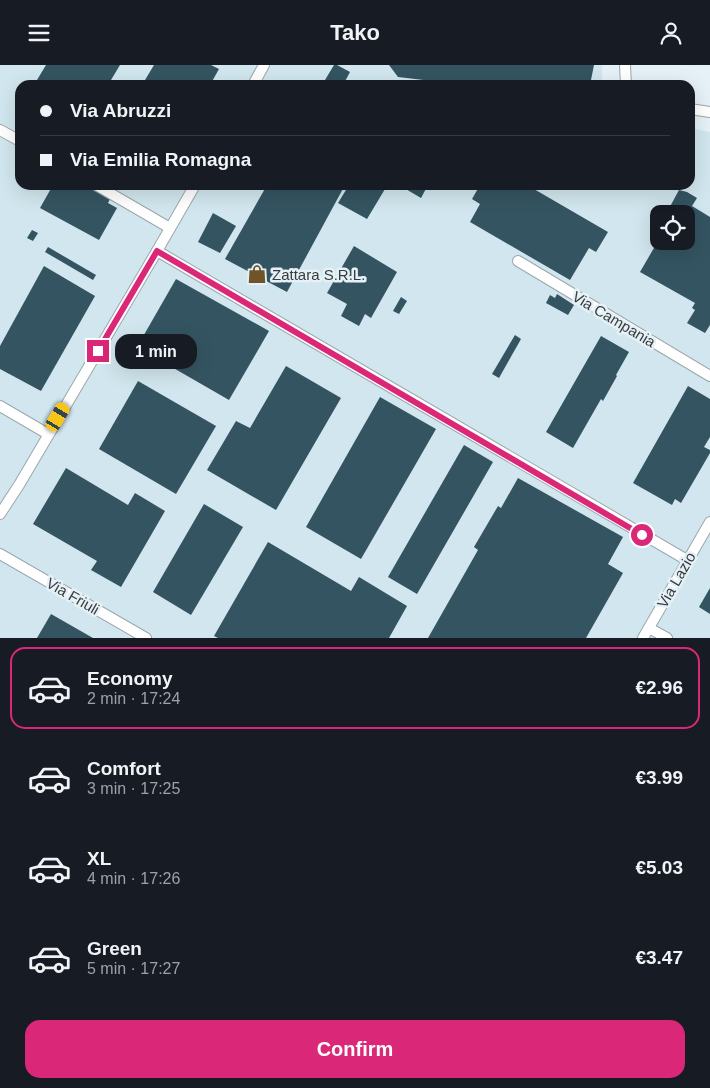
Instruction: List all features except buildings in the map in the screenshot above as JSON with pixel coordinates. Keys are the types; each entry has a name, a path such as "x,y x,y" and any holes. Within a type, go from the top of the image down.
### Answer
{"street":[{"path":"256,80 264,65"},
{"path":"625,65 626,80"},
{"path":"695,110 710,112"},
{"path":"0,130 15,138"},
{"path":"105,190 170,228"},
{"path":"0,513 192,190"},
{"path":"157,251 687,561"},
{"name":"Via Campania","path":"518,261 710,376"},
{"path":"0,406 48,434"},
{"name":"Via Lazio","path":"643,638 710,522"},
{"name":"Via Friuli","path":"0,554 146,638"},
{"path":"649,628 667,638"}],"shaded area":[{"path":"0,65 602,65 602,80 15,80 15,190 695,190 695,129 710,132 710,638 0,638"}],"place":[{"name":"Zattara S.R.L.","path":"257,274"}],"route":[{"path":"98,351 157,251 642,535"}]}
